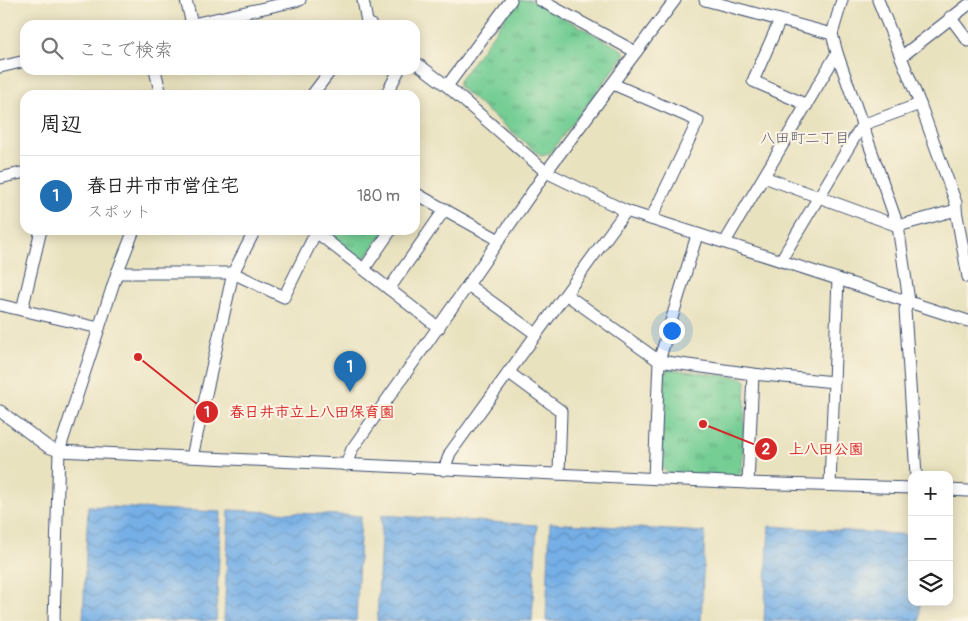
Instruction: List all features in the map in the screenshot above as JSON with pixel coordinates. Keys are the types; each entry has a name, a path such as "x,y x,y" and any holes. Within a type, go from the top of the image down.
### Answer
{"street":[{"path":"186,0 189,20"},
{"path":"208,20 300,0"},
{"path":"363,0 367,20"},
{"path":"447,86 511,0"},
{"path":"540,0 636,52"},
{"path":"346,465 352,449 468,286 546,172 675,0"},
{"path":"705,0 832,34"},
{"path":"842,0 832,34 837,54 898,226 909,301 905,310 916,471"},
{"path":"878,0 960,205 968,277"},
{"path":"901,56 968,5"},
{"path":"950,17 968,41"},
{"path":"780,20 753,81 807,105"},
{"path":"725,242 837,54"},
{"path":"0,67 20,63"},
{"path":"420,66 447,86 546,172 626,211 968,320"},
{"path":"156,75 160,90"},
{"path":"316,90 327,75"},
{"path":"389,90 396,75"},
{"path":"613,84 698,121 651,219"},
{"path":"780,260 862,125 920,104"},
{"path":"0,178 20,173"},
{"path":"764,177 898,226 960,205"},
{"path":"420,196 500,240"},
{"path":"389,289 445,209"},
{"path":"444,470 450,453 536,334 567,295 626,211"},
{"path":"22,310 40,235"},
{"path":"54,621 58,451 117,273 132,235"},
{"path":"192,457 233,273 252,235"},
{"path":"117,273 233,273 284,297 315,235"},
{"path":"322,235 438,328"},
{"path":"364,270 388,235"},
{"path":"654,478 659,361 697,235"},
{"path":"830,485 838,279"},
{"path":"468,286 536,334"},
{"path":"567,295 659,361 753,374 834,382"},
{"path":"0,305 99,328"},
{"path":"508,372 561,412 559,474"},
{"path":"748,483 753,374"},
{"path":"0,411 48,447 58,451 444,470 908,488"},
{"path":"953,490 968,491"}],"green space":[{"path":"518,0 531,0 623,50 625,55 549,154 541,156 459,87 459,81"},
{"path":"326,235 382,235 363,261 359,261"},
{"path":"669,369 742,378 746,381 742,472 738,476 667,473 661,466 665,373"}],"water":[{"path":"88,506 221,512 216,621 83,621"},
{"path":"229,510 361,516 356,621 224,621"},
{"path":"382,515 537,525 532,621 377,621"},
{"path":"550,523 705,532 701,621 546,621"},
{"path":"769,526 908,535 908,606 920,606 920,621 764,621"}],"place":[{"name":"春日井市立上八田保育園","path":"138,357"},
{"name":"春日井市市営住宅","path":"350,392"},
{"name":"上八田公園","path":"703,424"}],"district":[{"name":"八田町二丁目","path":"805,138"}]}
